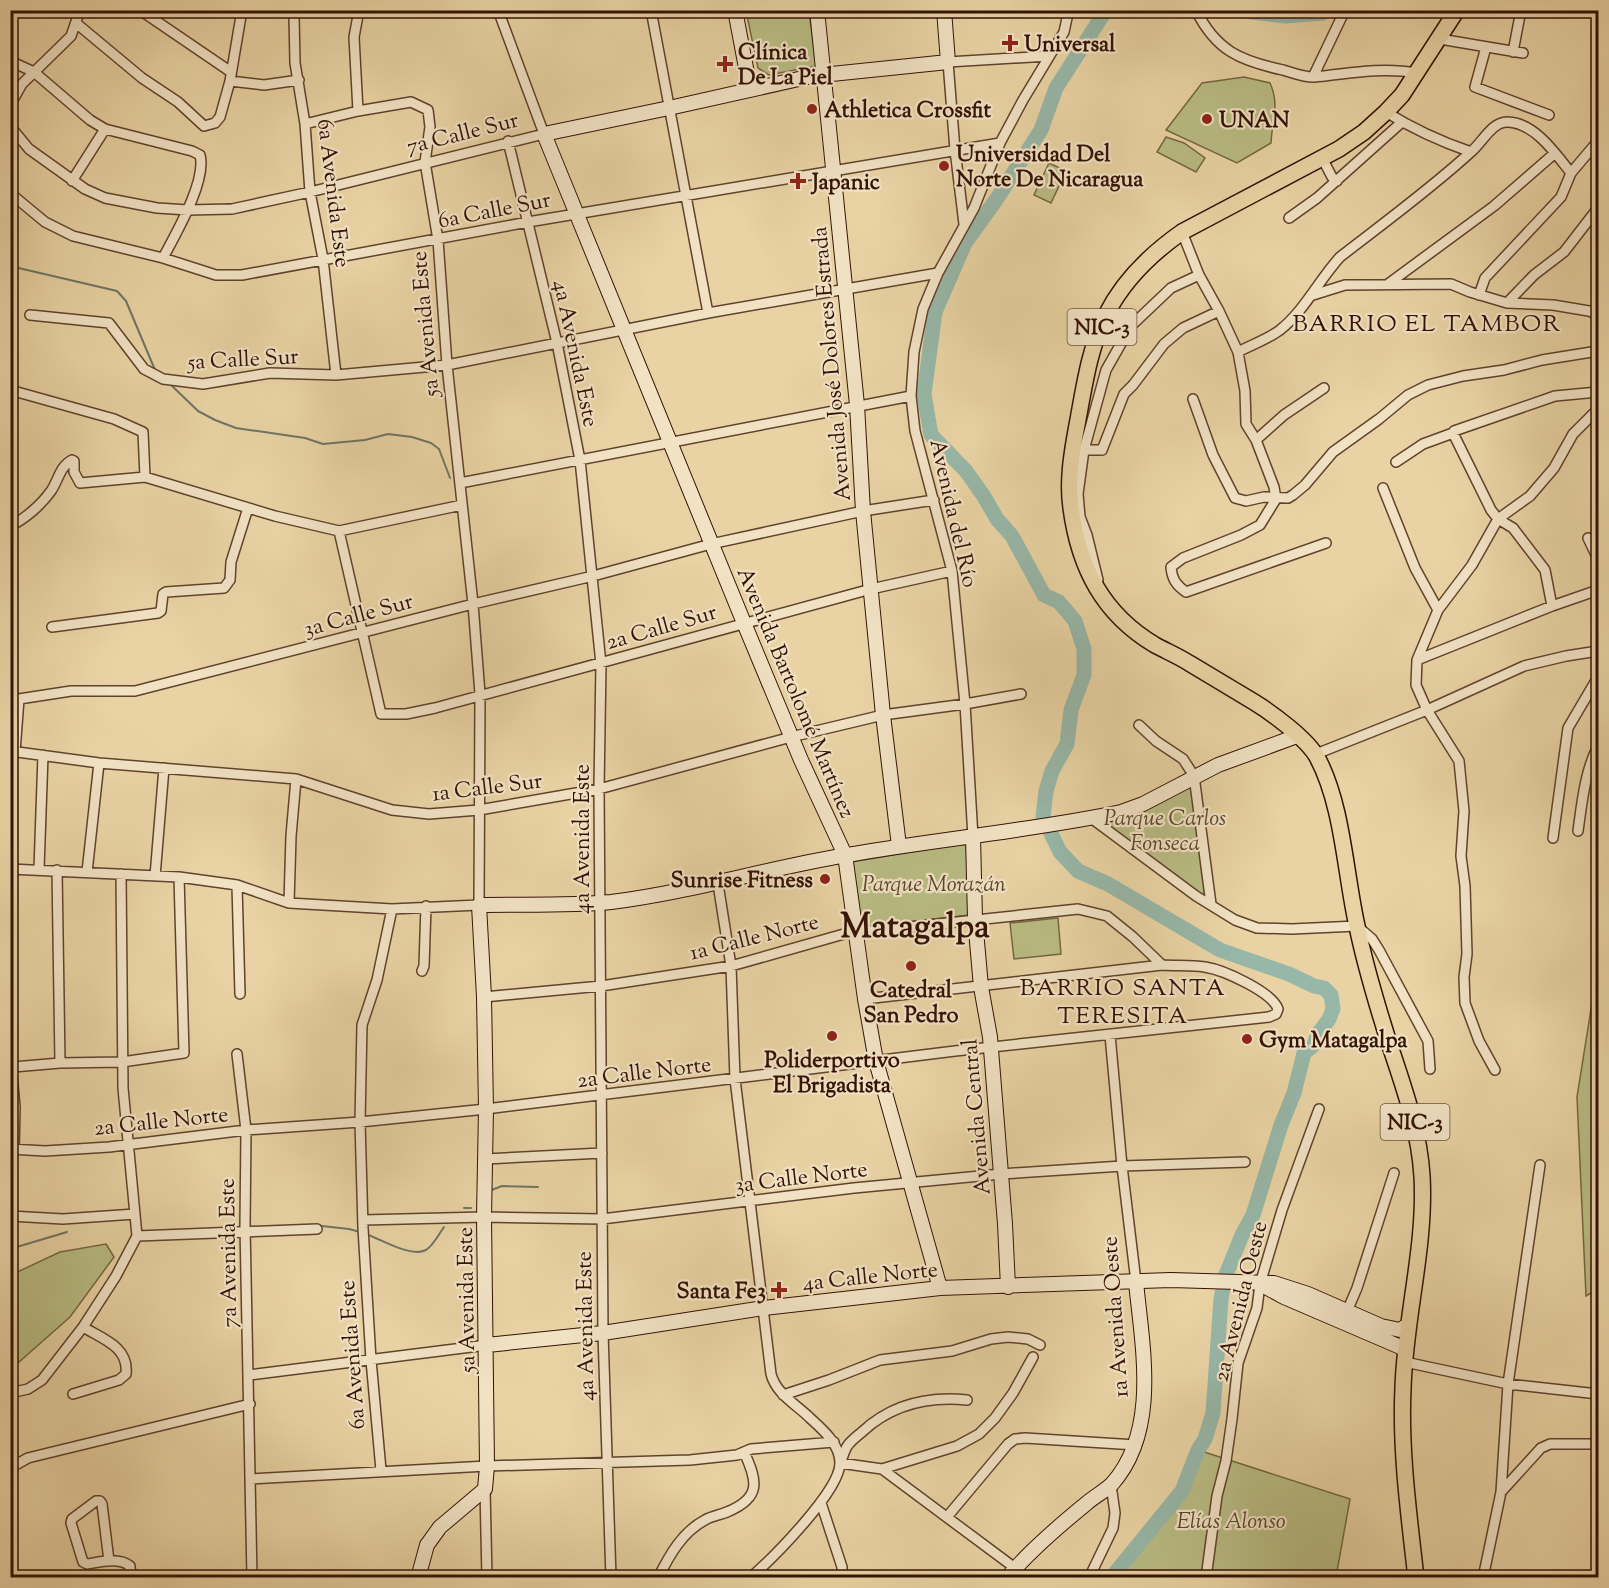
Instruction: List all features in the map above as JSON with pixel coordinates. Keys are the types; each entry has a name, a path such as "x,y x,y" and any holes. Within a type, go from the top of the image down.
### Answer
{"main road":[{"name":"NIC-3","path":"1416,1578 1403,1448 1405,1355 1421,1227 1422,1176 1411,1105 1364,959 1335,801 1316,754 1293,732 1264,709 1185,660 1154,644 1117,617 1101,597 1090,579 1080,551 1070,505 1071,461 1087,369 1106,315 1132,276 1160,248 1182,232 1322,158 1364,132 1386,112 1417,73 1457,10"}],"street":[{"path":"10,105 22,84 72,36 80,10"},
{"path":"140,10 230,76 264,84 299,81"},
{"path":"76,23 142,78 178,102 204,126 214,123 220,117 242,10"},
{"path":"305,124 358,111 354,37 359,10"},
{"path":"498,10 544,134"},
{"path":"651,10 708,313"},
{"path":"735,10 750,89"},
{"name":"Avenida José Dolores Estrada","path":"818,10 857,405 864,511 883,715 898,846"},
{"path":"944,10 955,150 964,224"},
{"path":"1000,143 1064,32 1067,10"},
{"path":"1196,10 1202,22 1221,46 1254,64 1313,77 1393,69 1417,73"},
{"path":"1313,77 1345,10"},
{"path":"1440,39 1518,52 1521,10"},
{"name":"6a Avenida Este","path":"296,13 293,40 305,124 310,192 323,259 336,375"},
{"path":"1486,47 1475,87 1549,115"},
{"path":"948,62 1049,56"},
{"path":"10,61 34,72 90,120 105,129 200,156 202,163 188,210 163,258"},
{"name":"7a Calle Sur","path":"10,126 29,149 72,181 105,198 157,208 232,209 310,192 508,141 823,74 948,62"},
{"name":"5a Avenida Este","path":"358,111 411,102 428,110 430,127 425,162 438,240 447,365 473,604 480,694 480,904 486,1109 484,1217 488,1466 485,1490"},
{"path":"1522,125 1526,106"},
{"path":"1386,112 1402,122 1471,152"},
{"path":"1238,352 1279,330 1313,295 1340,257 1471,152 1497,124 1507,121 1522,125 1540,137 1571,173"},
{"path":"1288,218 1317,198 1402,122"},
{"path":"72,181 105,129"},
{"name":"Avenida Bartolomé Martínez","path":"544,134 791,737 845,855 876,1061 940,1288"},
{"path":"508,141 528,222"},
{"path":"1479,295 1485,278 1561,197 1571,173 1599,141"},
{"name":"6a Calle Sur","path":"10,193 45,222 73,236 163,258 216,275 242,275 528,222 1000,143"},
{"name":"Avenida del Río","path":"973,837 952,571 915,430 911,396 914,352 921,320 938,273 974,208 1000,143"},
{"path":"1388,284 1494,206 1555,153"},
{"path":"1322,158 1332,177 1337,181"},
{"path":"1507,303 1534,275 1564,252 1599,208"},
{"name":"4a Avenida Este","path":"528,222 557,343 580,460 601,664 599,789 603,1333 611,1578"},
{"path":"1182,232 1199,275 1238,352 1245,391 1246,424 1256,440 1274,487 1276,499 1260,525 1240,536 1183,558 1171,567 1172,577 1186,592 1326,543"},
{"name":"5a Calle Sur","path":"30,315 109,324 144,369 163,379 203,384 270,373 336,375 447,365 708,313 938,273"},
{"path":"1101,597 1093,556 1080,517 1078,494 1084,450 1106,370 1131,326 1172,288 1199,275"},
{"path":"1313,295 1346,285 1450,284 1507,303 1553,304 1599,315"},
{"path":"1084,450 1102,450 1124,394 1164,344 1184,328 1219,312"},
{"path":"1193,399 1213,455 1235,498 1246,501 1264,497 1276,499 1293,495 1305,485 1333,452 1408,395 1428,385 1542,360 1599,351"},
{"path":"1256,440 1284,416 1324,388"},
{"path":"10,390 114,419 143,432 145,477"},
{"path":"1396,462 1423,444 1453,434 1454,431 1555,396 1599,392"},
{"path":"460,483 911,396"},
{"path":"1496,1070 1479,1041 1465,1003 1464,977 1467,954 1465,886 1461,856 1464,811 1459,761 1427,710 1416,685 1417,660 1438,610 1472,565 1498,519 1530,496 1554,468 1573,434 1599,409"},
{"path":"1453,434 1491,510 1498,519 1513,528 1545,570 1552,606"},
{"path":"10,526 35,509 51,491 69,461 74,461 74,472 80,483 145,477 248,508 339,531 462,505"},
{"path":"1383,488 1415,568 1438,610"},
{"name":"3a Calle Sur","path":"15,698 71,691 135,692 711,544 864,511 934,500"},
{"path":"52,627 158,613 161,611 163,594 166,592 224,588 230,580 231,562 248,508"},
{"path":"339,531 362,633"},
{"path":"1588,538 1599,559"},
{"name":"2a Calle Sur","path":"362,633 381,714 406,714 601,664 871,589 952,571"},
{"path":"1417,660 1552,606 1599,590"},
{"path":"1316,754 1427,710 1524,666 1599,651"},
{"path":"1553,838 1568,728 1599,676"},
{"name":"1a Calle Sur","path":"13,752 99,763 296,779 392,810 429,814 479,810 599,789 791,737 883,715 1021,694"},
{"path":"13,752 15,698"},
{"path":"1139,725 1156,741 1183,759 1192,772 1211,904"},
{"path":"10,869 179,877 237,885 289,903 392,909 480,904 601,902 718,884 777,868 845,855 1091,818 1192,772 1276,744 1293,732"},
{"path":"1578,831 1591,760 1599,746"},
{"path":"39,869 43,755"},
{"path":"87,872 99,763"},
{"path":"156,876 164,768"},
{"path":"289,903 296,779"},
{"path":"1091,818 1196,896 1234,920 1257,928 1292,930 1357,926 1372,939 1421,1026 1428,1041 1430,1069"},
{"name":"Avenida Central","path":"973,837 975,920 981,987 991,1047 1008,1287"},
{"path":"57,870 60,1062"},
{"path":"10,1393 28,1389 42,1380 83,1327 116,1276 138,1236 122,1062 120,874"},
{"path":"13,1067 60,1062 122,1062 184,1053 179,877"},
{"path":"718,884 731,966 735,1079 771,1374 774,1384 783,1395 799,1407 834,1442 840,1463"},
{"path":"237,885 240,994"},
{"path":"422,971 426,906"},
{"name":"6a Avenida Este","path":"381,1470 371,1360 363,1228 360,1122 362,1025 377,980 392,909"},
{"name":"1a Calle Norte","path":"484,997 601,986 731,966 855,932 1078,909 1107,916 1162,965"},
{"path":"865,999 1162,965"},
{"name":"2a Calle Norte","path":"12,1150 45,1151 109,1147 246,1130 360,1122 486,1109 991,1047 1269,1017 1276,1014 1278,1010 1269,996 1236,978 1208,968 1162,965"},
{"name":"1a Avenida Oeste","path":"1011,1573 1088,1502 1111,1485 1125,1468 1136,1445 1142,1412 1143,1378 1136,1282 1110,1035"},
{"path":"10,1053 13,1067 12,1150"},
{"name":"7a Avenida Este","path":"237,1054 246,1130 245,1231 252,1578"},
{"name":"2a Avenida Oeste","path":"1206,1578 1217,1496 1226,1461 1238,1363 1257,1308 1256,1284 1319,1109"},
{"path":"485,1159 602,1153"},
{"name":"3a Calle Norte","path":"363,1228 484,1217 602,1219 854,1188 1001,1174 1122,1166 1245,1162"},
{"path":"1483,1578 1501,1492 1508,1384 1540,1165"},
{"path":"1345,1316 1360,1278 1394,1173"},
{"path":"10,1216 63,1219 135,1214"},
{"path":"138,1236 317,1229"},
{"name":"4a Calle Norte","path":"487,1345 603,1333 764,1308 940,1288 1207,1280 1256,1284 1274,1283 1286,1286 1345,1316 1405,1355"},
{"name":"4a Calle Norte","path":"1345,1316 1395,1330 1404,1329 1408,1325"},
{"path":"73,1394 119,1380 126,1374 127,1363 123,1353 114,1345 83,1327"},
{"path":"783,1395 880,1360 952,1351 991,1339 1008,1337 1028,1339 1040,1345"},
{"path":"249,1375 487,1345"},
{"path":"1405,1355 1508,1384 1599,1394"},
{"path":"840,1463 882,1469 957,1446 980,1434 1013,1393 1033,1358"},
{"path":"750,1578 821,1503 831,1490 847,1446 873,1422 913,1402 931,1399 967,1401"},
{"path":"10,1483 12,1467 40,1455 250,1404"},
{"path":"947,1516 1008,1444 1015,1439 1136,1445"},
{"path":"250,1479 381,1470 690,1460 751,1449 834,1442"},
{"path":"1501,1492 1541,1448 1550,1444 1599,1444"},
{"path":"658,1578 676,1544 704,1520 729,1511 747,1501 754,1489 754,1473 744,1452"},
{"path":"882,1469 947,1516 1011,1573"},
{"path":"1089,1578 1113,1528 1115,1513 1111,1485"},
{"path":"418,1578 427,1545 440,1527 485,1490"},
{"path":"485,1490 488,1578"},
{"path":"109,1561 102,1504 96,1501 72,1519 71,1528 84,1563 109,1561 128,1563 131,1578"},
{"path":"821,1503 842,1568 842,1578"}],"green space":[{"path":"746,11 809,11 816,66 769,75 758,68"},
{"path":"1244,77 1270,83 1275,98 1271,143 1237,163 1166,130 1202,83"},
{"path":"1166,137 1184,143 1205,158 1196,172 1157,152"},
{"path":"1049,163 1066,171 1051,203 1034,195"},
{"name":"Parque Carlos Fonseca","path":"1194,776 1211,904 1091,818"},
{"name":"Parque Morazán","path":"970,842 970,915 859,927 851,862"},
{"path":"1058,918 1061,954 1014,959 1010,923"},
{"path":"1598,965 1598,1289 1586,1296 1577,1097"},
{"path":"106,1244 114,1257 70,1317 11,1369 11,1275 60,1252"},
{"name":"Elías Alonso","path":"1198,1450 1350,1499 1336,1577 1118,1578 1182,1491"}],"waterway":[{"path":"1106,10 1056,88 1041,130 965,243 935,312 924,394 931,435 966,471 997,519 1012,536 1044,595 1059,602 1075,621 1084,649 1084,675 1071,710 1067,744 1052,771 1046,791 1043,817 1060,852 1078,871 1108,884 1220,950 1324,988 1331,995 1333,1009 1314,1045 1304,1053 1294,1093 1281,1125 1253,1215 1225,1277 1221,1299 1213,1413 1205,1439 1198,1450 1182,1491 1111,1578"},
{"path":"1236,10 1285,16 1323,13 1324,10"},
{"path":"10,266 117,291 126,301 155,370"},
{"path":"168,382 198,411 236,428 305,438 323,444 365,440 388,434 412,437 431,443 439,449 450,478"},
{"path":"917,395 924,394"},
{"path":"489,1191 502,1186 538,1187"},
{"path":"464,1208 471,1208"},
{"path":"322,1226 360,1232"},
{"path":"366,1234 404,1250 420,1252 431,1246 444,1227"},
{"path":"10,1249 67,1232"}],"place":[{"name":"Universal","path":"1010,43"},
{"name":"Clínica De La Piel","path":"725,64"},
{"name":"Athletica Crossfit","path":"812,109"},
{"name":"UNAN","path":"1207,119"},
{"name":"Universidad Del Norte De Nicaragua","path":"944,166"},
{"name":"Japanic","path":"798,181"},
{"name":"Sunrise Fitness","path":"825,879"},
{"name":"Catedral San Pedro","path":"911,966"},
{"name":"Poliderportivo El Brigadista","path":"832,1036"},
{"name":"Gym Matagalpa","path":"1247,1039"},
{"name":"Santa Fe3","path":"779,1290"}],"district":[{"name":"BARRIO EL TAMBOR","path":"1427,323"},
{"name":"Matagalpa","path":"915,925"},
{"name":"BARRIO SANTA TERESITA","path":"1123,1001"}]}
